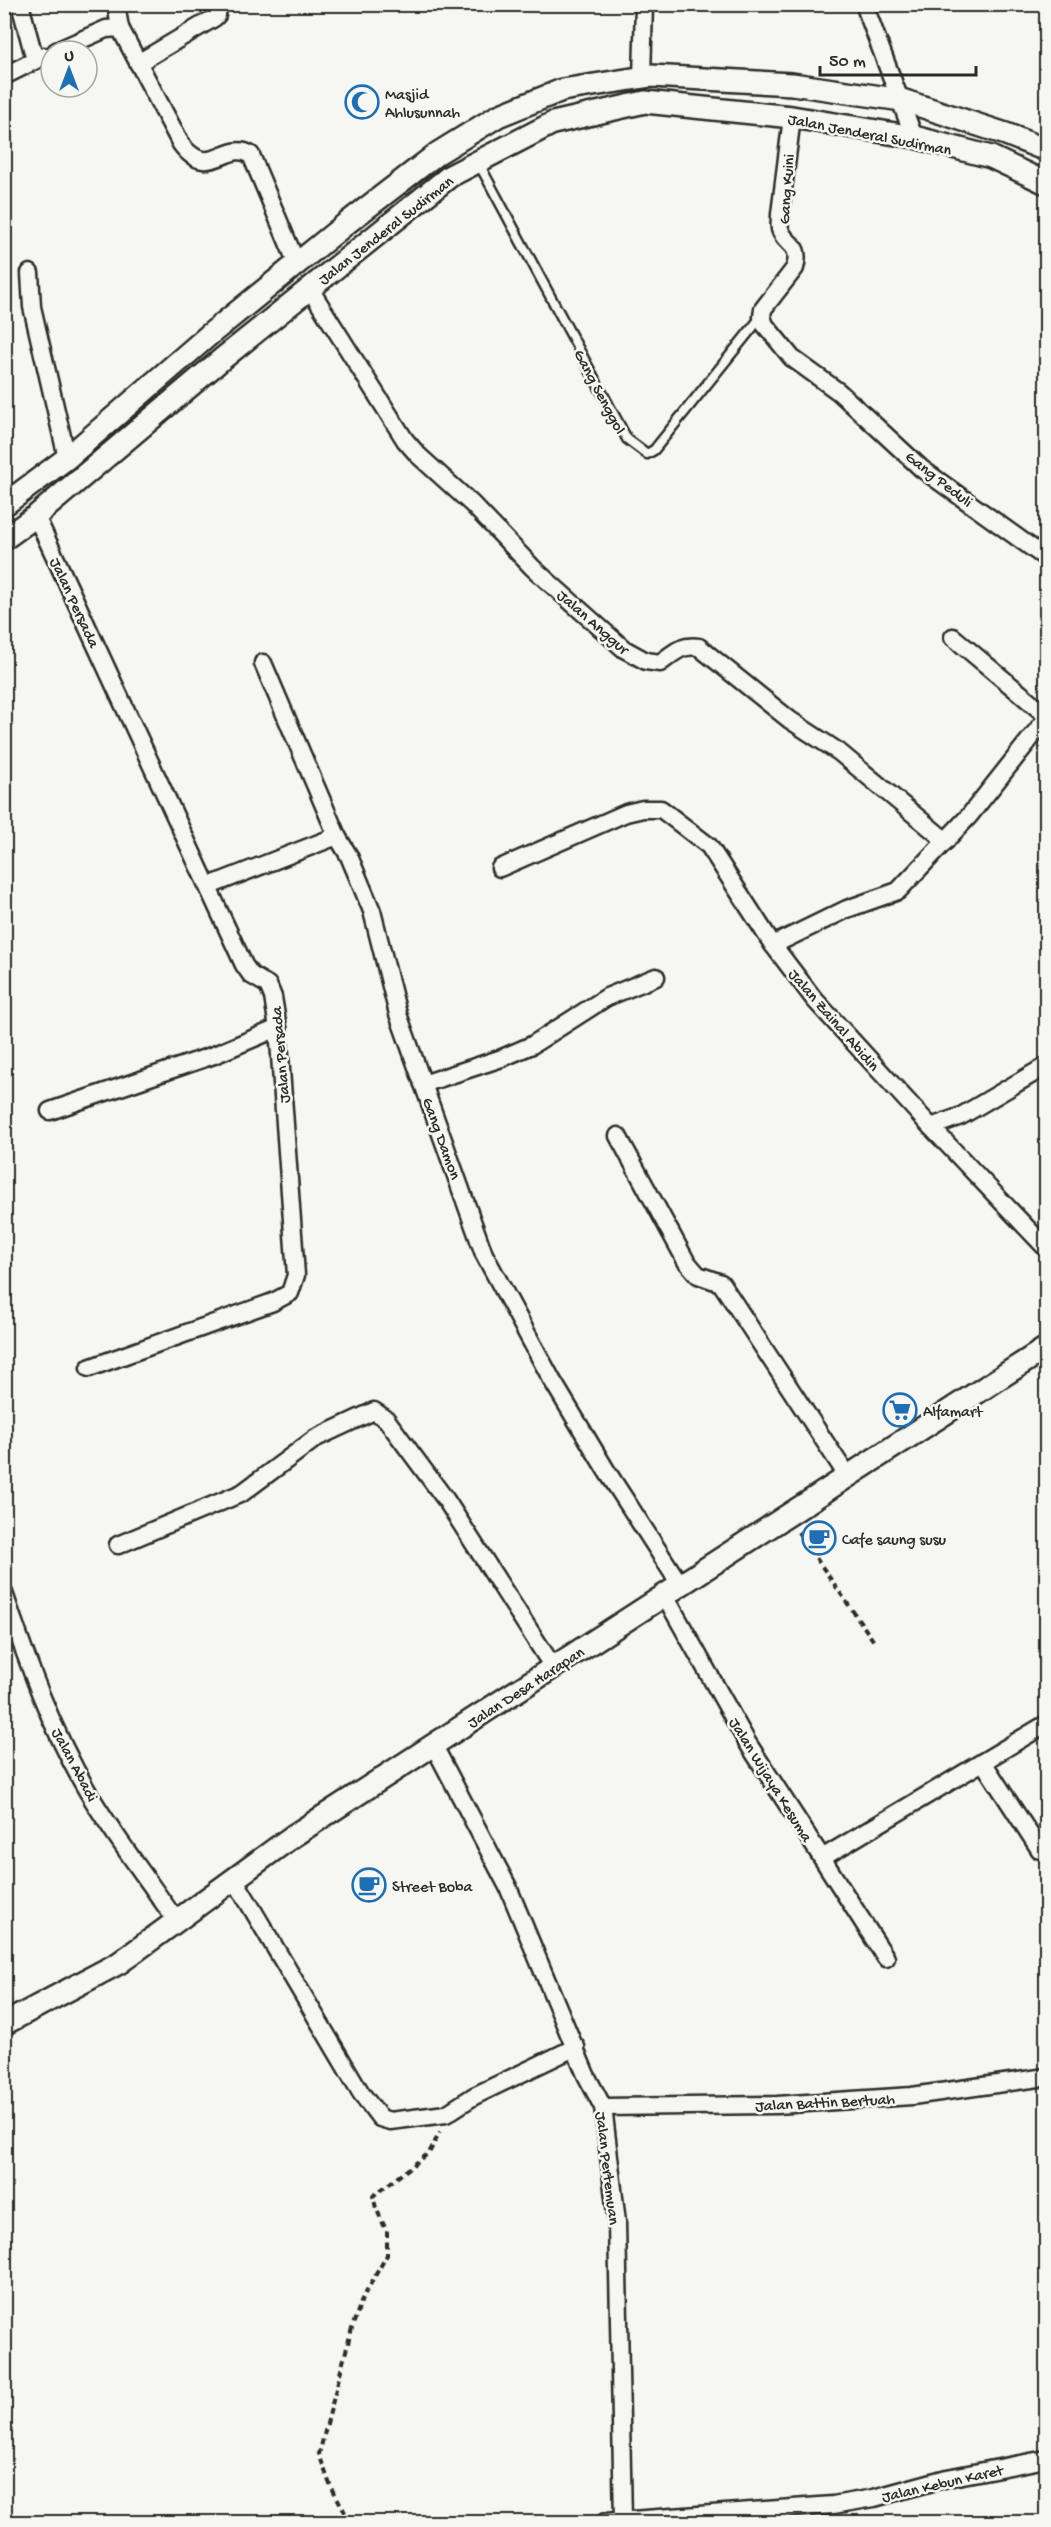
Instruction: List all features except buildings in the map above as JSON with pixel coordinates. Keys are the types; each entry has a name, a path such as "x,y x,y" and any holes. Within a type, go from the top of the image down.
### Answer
{"street":[{"path":"20,4 35,60"},
{"path":"116,4 120,28 188,155 205,162 236,152 246,152 251,155 297,264"},
{"path":"138,63 214,18 217,15 218,4"},
{"path":"642,78 644,4"},
{"path":"864,4 914,137"},
{"path":"83,39 106,29 120,28"},
{"path":"4,76 39,58"},
{"name":"Jalan Jenderal Sudirman","path":"4,505 67,458 209,335 438,153 498,116 562,90 651,76 792,84 902,100 1047,150"},
{"name":"Jalan Jenderal Sudirman","path":"4,539 36,516 222,359 450,176 554,123 645,102 792,117 914,137 992,158 1047,183"},
{"name":"Gang Kuini","path":"762,317 763,309 795,268 793,244 780,230 792,117"},
{"path":"30,273 32,307 67,458"},
{"name":"Jalan Anggur","path":"310,289 405,440 418,456 472,504 533,568 624,649 646,661 660,663 676,649 688,645 699,647 790,720 839,752 946,841"},
{"name":"Gang Peduli","path":"762,317 765,325 792,358 839,392 856,411 888,435 922,469 1047,558"},
{"name":"Jalan Persada","path":"36,516 244,965 251,975 268,985 273,998 278,1029 296,1275 290,1293 273,1302 89,1368"},
{"path":"773,945 847,909 898,891 946,841 1047,717 953,637"},
{"name":"Gang Damon","path":"263,663 337,836 349,856 372,911 398,1014 484,1254 552,1380 673,1591"},
{"name":"Jalan Zainal Abidin","path":"500,868 626,813 643,809 661,809 709,846 773,945 814,999 931,1127 1047,1248"},
{"path":"209,886 337,836"},
{"path":"423,1084 502,1058 532,1045 607,997 656,977"},
{"path":"50,1110 214,1055 278,1029"},
{"path":"931,1127 961,1116 1047,1066"},
{"path":"618,1136 686,1261 698,1275 721,1283 848,1478"},
{"name":"Jalan Desa Harapan","path":"4,2024 118,1963 293,1836 1047,1348"},
{"path":"118,1545 242,1493 316,1438 374,1411 386,1419 446,1500 554,1667"},
{"name":"Jalan Wijaya Kesuma","path":"673,1591 747,1742 822,1858 1047,1724"},
{"name":"Jalan Abadi","path":"4,1593 30,1668 50,1716 88,1792 176,1921"},
{"name":"Jalan Pertemuan","path":"435,1746 508,1887 586,2075 603,2107 617,2222 623,2520"},
{"path":"983,1762 1040,1850"},
{"path":"822,1858 886,1958"},
{"path":"235,1880 371,2109 380,2118 390,2121 446,2114 474,2096 576,2047"},
{"name":"Jalan Battin Bertuah","path":"603,2107 788,2104 912,2096 1047,2077"},
{"name":"Jalan Kebun Karet","path":"605,2523 833,2505 874,2498 947,2478 1047,2459"}],"lane":[{"name":"Gang Senggol","path":"478,162 627,439 647,454 654,450 762,317"}],"path":[{"path":"788,1517 874,1642"},
{"path":"350,2523 329,2482 319,2454 352,2328 362,2299 387,2256 387,2232 373,2196 429,2153 441,2130 446,2114"}],"place":[{"name":"Masjid Ahlusunnah","path":"362,102"},
{"name":"Alfamart","path":"900,1410"},
{"name":"Cafe saung susu","path":"819,1538"},
{"name":"Street Boba","path":"369,1885"}]}
